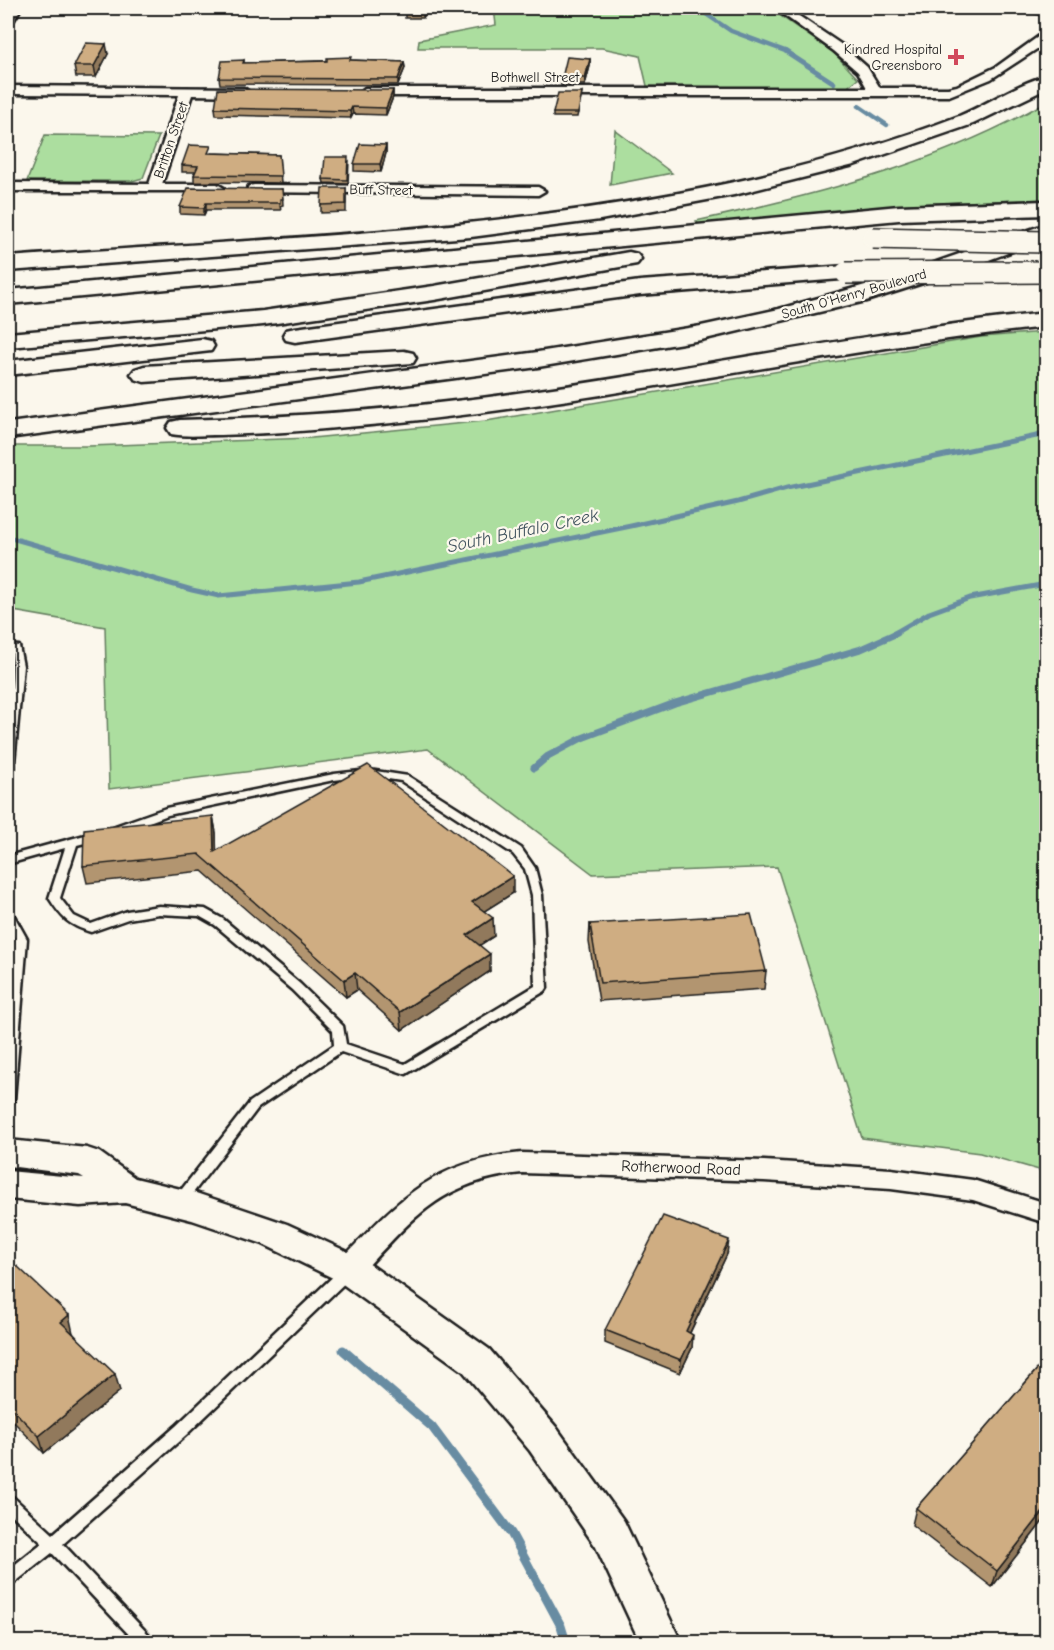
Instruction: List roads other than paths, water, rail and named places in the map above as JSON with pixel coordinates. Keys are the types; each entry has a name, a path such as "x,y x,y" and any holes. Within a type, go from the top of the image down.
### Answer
{"highway":[{"path":"8,264 471,230 600,213 734,188 846,160 966,120 1047,82"},
{"path":"400,259 572,239 775,198 902,162 967,134 1047,92"},
{"path":"8,297 899,213 1040,208"},
{"name":"South O'Henry Boulevard","path":"657,340 739,325 806,309 987,255 1047,231"},
{"path":"8,340 263,318 434,293 626,259 735,246 873,238 1047,242"},
{"path":"8,368 344,330 640,288 846,273 1047,272"},
{"path":"8,431 218,428 396,414 571,393 770,357 984,326 1047,320"},
{"path":"8,379 87,377 657,340"},
{"path":"8,431 151,415 571,355 657,340"}],"main road":[{"path":"8,17 13,8"},
{"path":"8,1153 87,1162 125,1189"},
{"path":"8,1185 80,1192 125,1189 178,1202 275,1234 349,1269 476,1360 543,1439 610,1534 661,1642"}],"street":[{"path":"780,8 838,48 863,70 874,92"},
{"name":"Bothwell Street","path":"353,92 923,93 964,89 1047,37"},
{"path":"8,90 258,92"},
{"name":"Britton Street","path":"154,188 187,92"},
{"name":"Buff Street","path":"8,187 537,191"},
{"name":"Rotherwood Road","path":"349,1269 408,1206 439,1185 483,1168 525,1162 762,1171 900,1180 975,1190 1047,1213"}],"lane":[{"path":"1023,8 1047,13"},
{"path":"8,774 12,673 10,647"},
{"path":"8,860 72,843 166,812 334,777 369,773 404,778 517,850 530,868 537,895 541,988 406,1069 340,1047"},
{"path":"72,843 54,898 70,919 91,928 127,915 159,910 201,912 219,922 296,987 339,1029 340,1047"},
{"path":"8,915 21,939 8,1100"},
{"path":"178,1202 254,1105 340,1047"},
{"path":"8,1579 54,1544 217,1397 349,1269"},
{"path":"8,1502 54,1544 146,1642"}],"waterway":[{"path":"697,8 731,31 785,51 834,83"},
{"path":"859,106 887,125"},
{"name":"South Buffalo Creek","path":"8,537 219,596 359,582 631,526 738,502 787,488 1046,434"},
{"path":"893,634 929,613 970,598 1046,584"},
{"path":"534,768 548,756 582,738 675,703 861,649 897,633"},
{"path":"343,1350 432,1427 511,1533 561,1626 566,1642"}],"place":[{"name":"Kindred Hospital Greensboro","path":"956,57"}]}
